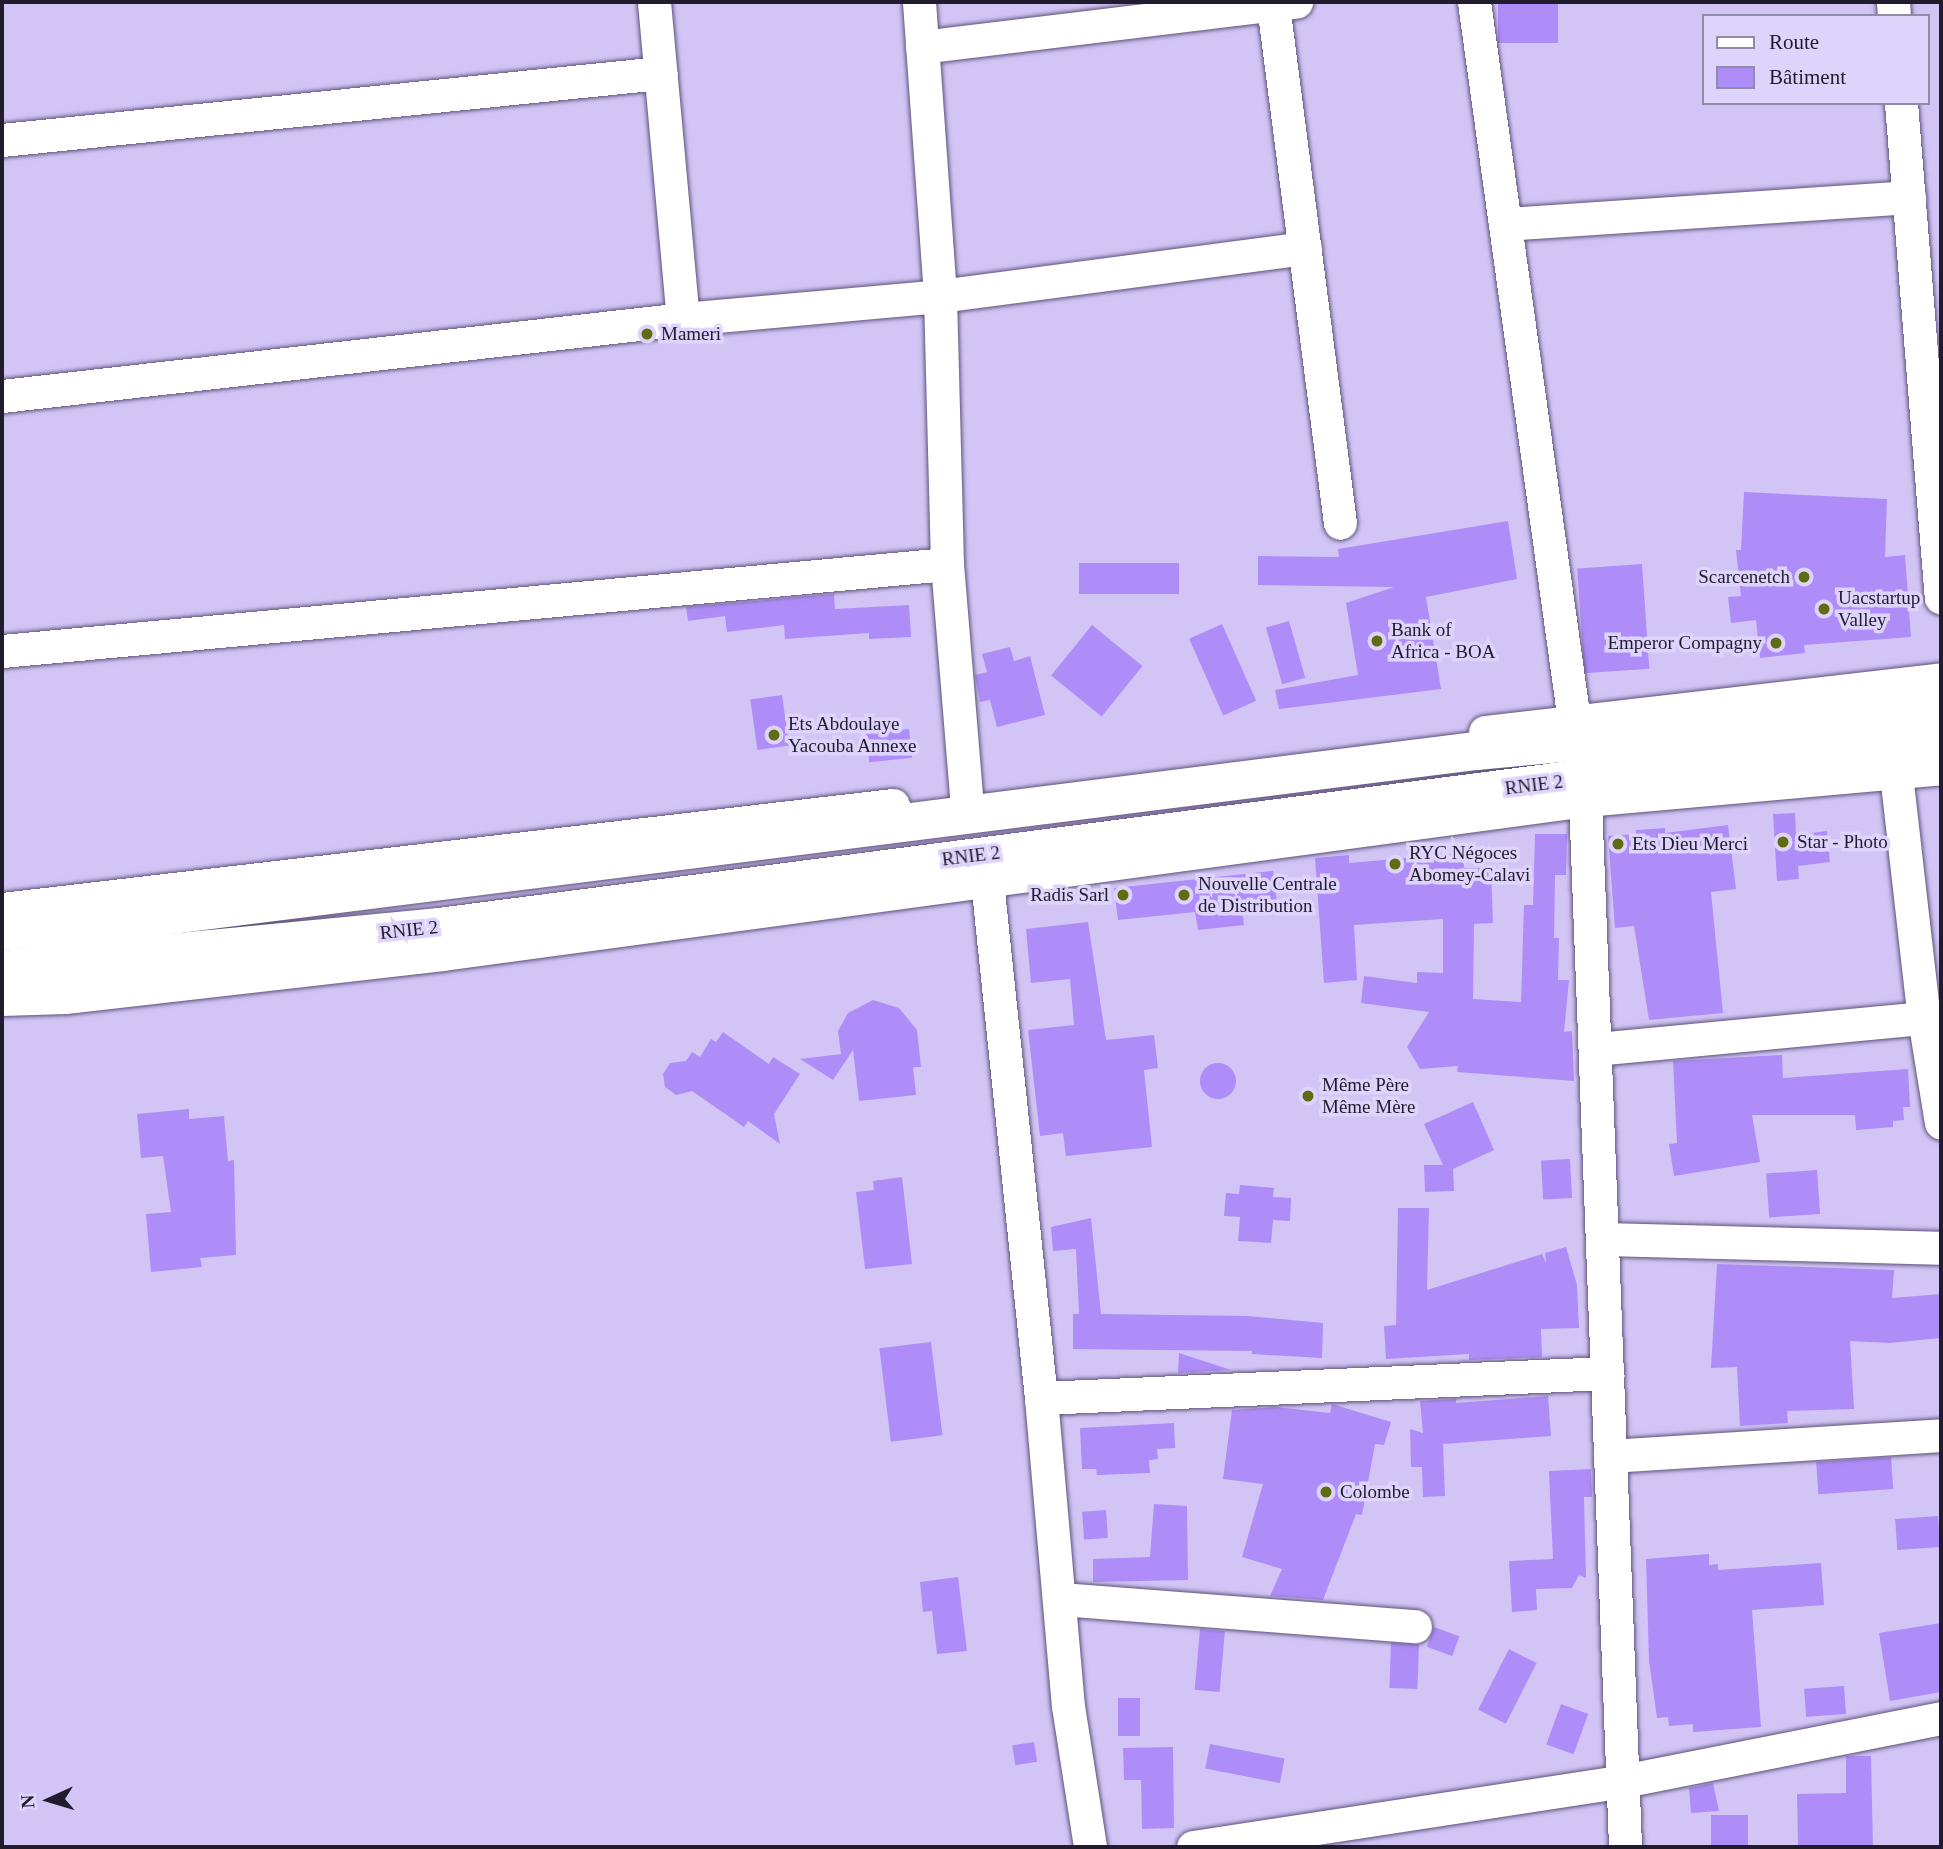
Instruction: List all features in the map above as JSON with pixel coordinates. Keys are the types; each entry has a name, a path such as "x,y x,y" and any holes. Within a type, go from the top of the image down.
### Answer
{"highway":[{"name":"RNIE 2","path":"2,931 187,913 1476,751 1941,708"},
{"name":"RNIE 2","path":"2,969 439,927 1578,779 1941,744"}],"street":[{"path":"654,2 683,319"},
{"path":"919,2 940,296 947,564 967,796"},
{"path":"1474,2 1574,721"},
{"path":"922,47 1175,9 1285,3 1304,248 1340,523"},
{"path":"2,140 661,73"},
{"path":"1901,105 1941,597"},
{"path":"1505,224 1909,197"},
{"path":"2,396 683,319 940,296 1304,248"},
{"path":"2,651 947,564"},
{"path":"2,909 1941,679"},
{"path":"2,999 65,997 443,954 1585,800 1941,768"},
{"path":"1896,774 1924,1018 1941,1122"},
{"path":"1585,800 1625,1847"},
{"path":"987,881 1041,1398 1068,1706 1090,1847"},
{"path":"1595,1049 1924,1018"},
{"path":"1602,1239 1941,1248"},
{"path":"1041,1398 1607,1373"},
{"path":"1610,1455 1941,1435"},
{"path":"1060,1599 1415,1626"},
{"path":"1193,1847 1623,1781 1941,1718"}],"building":[{"path":"1498,2 1558,2 1558,43 1498,43"},
{"path":"1744,492 1887,499 1885,557 1905,555 1911,637 1804,645 1805,653 1760,658 1756,620 1731,623 1728,597 1741,596 1736,550 1741,550"},
{"path":"1508,521 1517,579 1426,597 1441,689 1279,709 1275,690 1358,675 1346,603 1394,587 1258,585 1258,556 1339,557 1338,549"},
{"path":"1079,563 1179,563 1179,594 1079,594"},
{"path":"1642,564 1649,669 1584,673 1577,569"},
{"path":"834,594 835,609 909,605 911,637 869,639 869,633 785,639 784,625 727,632 725,616 688,621 686,607"},
{"path":"1289,621 1305,678 1282,684 1266,628"},
{"path":"1222,624 1256,701 1223,715 1189,639"},
{"path":"1092,625 1143,666 1102,716 1051,676"},
{"path":"1010,647 1014,661 1030,656 1045,715 997,727 990,700 980,702 975,675 987,672 982,654"},
{"path":"782,695 789,746 757,750 750,699"},
{"path":"909,729 912,758 869,762 866,733"},
{"path":"1795,813 1796,835 1827,831 1830,862 1798,866 1799,879 1777,881 1773,814"},
{"path":"1728,825 1736,889 1711,892 1723,1013 1649,1020 1634,926 1615,928 1608,836 1636,834 1636,830 1665,828 1665,833"},
{"path":"1535,834 1567,834 1566,875 1555,875 1554,938 1559,938 1558,980 1569,980 1564,1032 1572,1031 1574,1081 1457,1072 1458,1066 1420,1069 1407,1047 1429,1012 1361,1003 1364,976 1417,983 1417,972 1443,973 1443,919 1354,925 1357,980 1324,983 1315,858 1349,855 1349,863 1463,853 1464,868 1491,868 1493,923 1474,924 1473,999 1521,1002 1524,905 1533,905"},
{"path":"1273,871 1277,903 1242,907 1244,925 1198,930 1195,912 1118,920 1114,888"},
{"path":"1088,922 1106,1040 1154,1035 1158,1068 1144,1070 1152,1147 1066,1156 1063,1133 1040,1136 1028,1030 1074,1025 1070,979 1031,983 1026,929"},
{"path":"873,1000 899,1008 917,1030 921,1067 913,1067 916,1095 859,1101 853,1050 833,1080 800,1059 841,1054 838,1031 848,1013"},
{"path":"723,1032 769,1064 773,1057 800,1074 774,1114 780,1144 748,1121 744,1127 692,1091 676,1095 665,1087 663,1074 670,1063 686,1061 692,1052 700,1057 711,1039 716,1042"},
{"path":"1782,1055 1783,1078 1908,1069 1910,1107 1903,1107 1904,1120 1893,1121 1893,1127 1856,1130 1855,1115 1752,1115 1760,1162 1674,1176 1669,1144 1677,1143 1673,1061"},
{"path":"1218,1063 1230,1069 1236,1081 1230,1093 1218,1099 1206,1093 1200,1081 1206,1069"},
{"path":"1473,1102 1494,1150 1453,1169 1454,1191 1425,1192 1424,1165 1443,1165 1424,1124"},
{"path":"189,1109 189,1119 224,1116 228,1161 234,1160 236,1255 200,1258 202,1267 151,1272 146,1214 171,1212 163,1156 141,1158 137,1114"},
{"path":"1570,1159 1572,1198 1543,1199 1541,1161"},
{"path":"1817,1170 1820,1214 1769,1217 1766,1174"},
{"path":"902,1177 912,1264 865,1269 856,1192 874,1190 873,1181"},
{"path":"1240,1185 1274,1188 1273,1197 1291,1198 1290,1221 1273,1220 1271,1243 1238,1241 1240,1217 1224,1216 1226,1193 1239,1194"},
{"path":"1398,1208 1429,1208 1427,1290 1542,1254 1546,1263 1545,1253 1566,1247 1577,1285 1579,1328 1541,1329 1542,1357 1469,1360 1469,1354 1386,1359 1384,1326 1396,1325"},
{"path":"1091,1218 1101,1314 1247,1316 1323,1323 1322,1358 1252,1354 1252,1351 1073,1349 1073,1314 1079,1314 1076,1249 1053,1251 1051,1227"},
{"path":"1717,1264 1894,1270 1892,1298 1941,1294 1941,1338 1890,1343 1850,1341 1854,1409 1787,1411 1788,1423 1740,1426 1737,1367 1711,1368"},
{"path":"931,1342 942,1435 891,1442 879,1348"},
{"path":"1179,1353 1231,1370 1178,1373"},
{"path":"1548,1396 1551,1436 1443,1444 1445,1496 1423,1497 1422,1467 1411,1467 1410,1429 1423,1433 1420,1401 1456,1399 1456,1403"},
{"path":"1332,1404 1391,1422 1384,1445 1375,1444 1362,1515 1356,1514 1323,1600 1270,1596 1282,1569 1242,1557 1263,1484 1223,1479 1232,1410 1276,1407 1330,1413"},
{"path":"1174,1423 1175,1448 1157,1449 1158,1459 1149,1460 1150,1473 1097,1475 1096,1469 1082,1469 1080,1428"},
{"path":"1891,1457 1893,1489 1818,1494 1816,1462"},
{"path":"1591,1469 1592,1497 1584,1497 1586,1578 1579,1575 1572,1588 1536,1589 1537,1610 1512,1612 1509,1561 1553,1559 1549,1471"},
{"path":"1154,1504 1187,1506 1188,1580 1093,1582 1093,1559 1150,1557"},
{"path":"1106,1510 1108,1538 1084,1540 1082,1512"},
{"path":"1938,1516 1940,1547 1897,1550 1895,1519"},
{"path":"1709,1554 1709,1565 1718,1564 1718,1570 1821,1563 1824,1605 1752,1610 1761,1727 1693,1732 1693,1724 1669,1726 1668,1717 1657,1718 1649,1661 1646,1559"},
{"path":"958,1577 967,1651 937,1654 932,1611 923,1612 920,1582"},
{"path":"1941,1623 1941,1692 1890,1701 1879,1633"},
{"path":"1434,1627 1459,1636 1452,1656 1427,1647"},
{"path":"1200,1629 1225,1631 1220,1692 1195,1690"},
{"path":"1391,1643 1419,1644 1417,1689 1389,1688"},
{"path":"1509,1649 1537,1663 1506,1724 1478,1710"},
{"path":"1844,1686 1846,1714 1806,1717 1804,1689"},
{"path":"1118,1698 1140,1698 1140,1736 1118,1736"},
{"path":"1561,1704 1588,1714 1574,1754 1546,1744"},
{"path":"1034,1742 1037,1762 1015,1765 1012,1745"},
{"path":"1210,1744 1285,1759 1280,1783 1205,1769"},
{"path":"1173,1747 1174,1828 1142,1829 1141,1780 1124,1780 1123,1748"},
{"path":"1846,1756 1871,1756 1873,1847 1798,1847 1797,1794 1846,1793"},
{"path":"1713,1783 1719,1811 1691,1813 1689,1788"},
{"path":"1711,1815 1748,1815 1748,1847 1711,1847"}],"place":[{"name":"Mameri","path":"647,334"},
{"name":"Scarcenetch","path":"1804,577"},
{"name":"Uacstartup Valley","path":"1824,609"},
{"name":"Bank of Africa - BOA","path":"1377,641"},
{"name":"Emperor Compagny","path":"1776,643"},
{"name":"Ets Abdoulaye Yacouba Annexe","path":"774,735"},
{"name":"Star - Photo","path":"1783,842"},
{"name":"Ets Dieu Merci","path":"1618,844"},
{"name":"RYC Négoces Abomey-Calavi","path":"1395,864"},
{"name":"Radis Sarl","path":"1123,895"},
{"name":"Nouvelle Centrale de Distribution","path":"1184,895"},
{"name":"Même Père Même Mère","path":"1308,1096"},
{"name":"Colombe","path":"1326,1492"}]}
